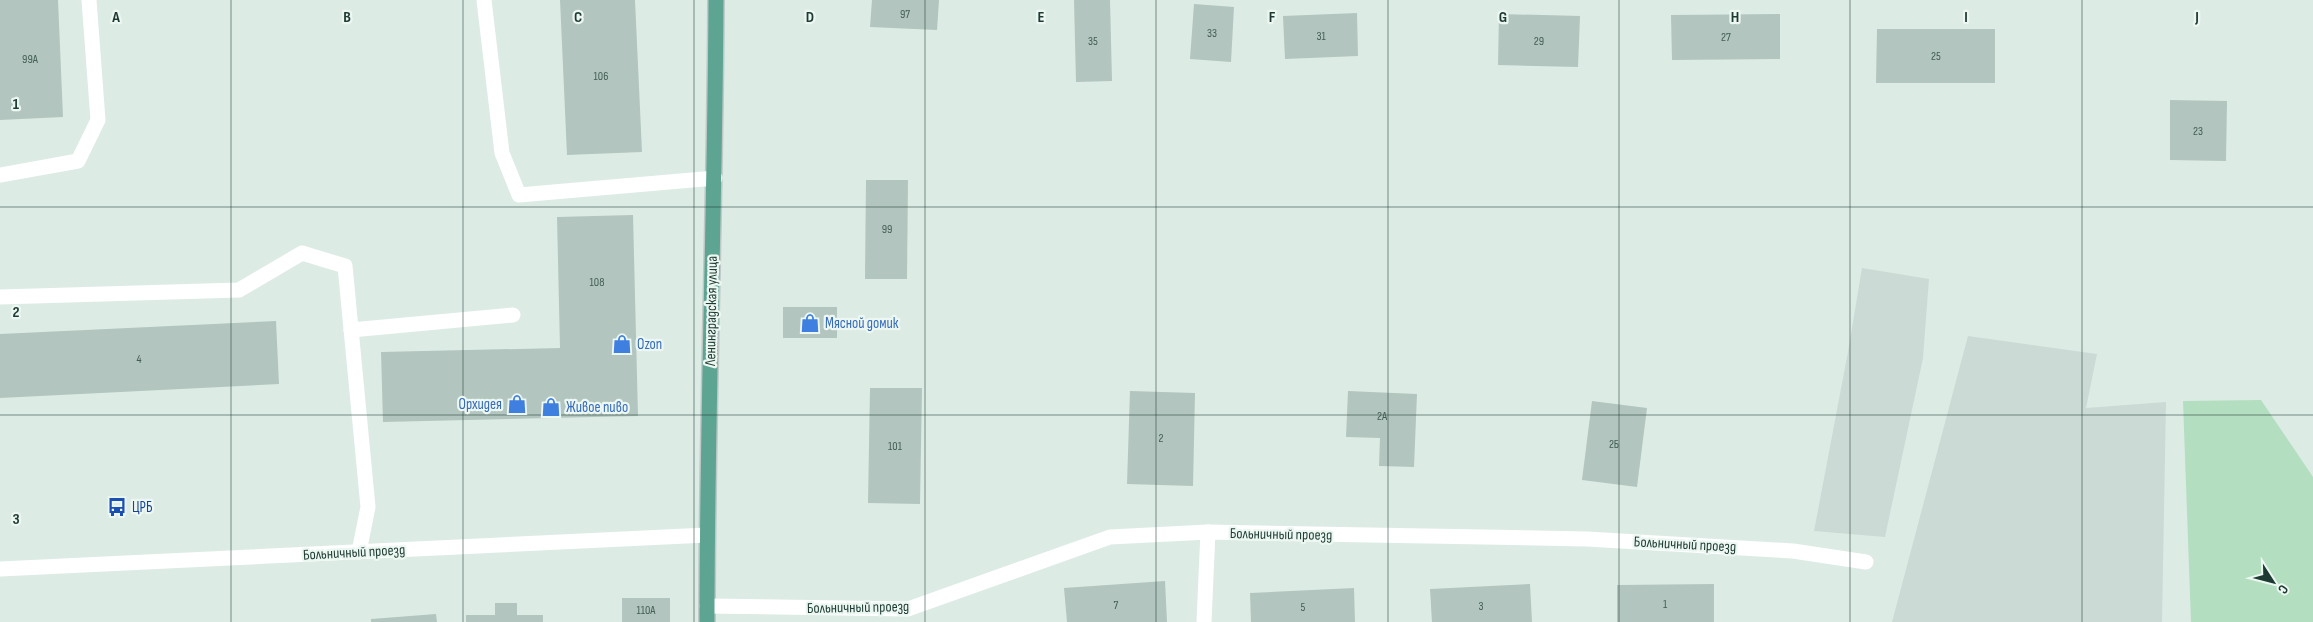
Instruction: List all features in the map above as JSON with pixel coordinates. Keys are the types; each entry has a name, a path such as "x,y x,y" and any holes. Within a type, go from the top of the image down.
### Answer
{"main road":[{"name":"Ленинградская улица","path":"706,622 712,247 715,178 716,0"}],"street":[{"path":"0,175 78,161 98,120 89,0"},
{"path":"484,0 502,153 519,196 715,178"},
{"path":"0,298 239,290 302,253 345,266 368,506 359,552"},
{"path":"351,330 513,315"},
{"path":"1204,622 1208,532"},
{"name":"Больничный проезд","path":"707,606 908,609 1110,537 1208,532 1597,539 1793,551 1866,562"},
{"name":"Больничный проезд","path":"0,569 707,535"}],"shaded area":[{"path":"1862,268 1929,279 1923,358 1885,537 1814,531"},
{"path":"1968,336 2097,354 2086,408 2166,402 2162,622 1892,622"}],"green space":[{"path":"2261,400 2313,477 2313,622 2191,622 2183,401"}],"building":[{"path":"0,0 58,0 63,117 0,120"},
{"path":"560,0 635,0 642,152 567,155"},
{"path":"872,0 939,0 937,30 870,27"},
{"path":"1074,0 1110,0 1112,81 1076,82"},
{"path":"1194,4 1234,7 1231,62 1190,59"},
{"path":"1357,13 1358,56 1285,59 1283,16"},
{"path":"1499,14 1580,16 1578,67 1498,65"},
{"path":"1780,14 1780,59 1672,60 1671,15"},
{"path":"1877,29 1995,29 1995,83 1876,83"},
{"path":"2170,100 2227,101 2226,161 2170,160"},
{"path":"866,180 908,180 907,279 865,279"},
{"path":"633,215 638,416 383,422 381,352 560,348 557,217"},
{"name":"Мясной домик","path":"783,307 837,307 837,338 783,338"},
{"path":"276,321 279,384 0,398 0,334"},
{"path":"870,388 922,388 920,504 868,503"},
{"path":"1130,391 1195,393 1193,486 1127,484"},
{"path":"1348,391 1417,394 1414,467 1379,466 1380,438 1346,437"},
{"path":"1592,401 1647,408 1637,487 1582,480"},
{"path":"1165,581 1167,622 1067,622 1064,588"},
{"path":"1530,584 1532,622 1432,622 1430,589"},
{"path":"1714,584 1714,622 1617,622 1617,585"},
{"path":"1354,588 1355,622 1251,622 1250,593"},
{"path":"622,598 670,598 670,622 622,622"},
{"path":"495,603 517,603 517,615 543,615 543,622 466,622 466,615 495,615"},
{"path":"436,614 437,622 371,622 371,619"}],"place":[{"name":"Мясной домик","path":"810,323"},
{"name":"Ozon","path":"622,344"},
{"name":"Орхидея","path":"517,404"},
{"name":"Живое пиво","path":"551,407"},
{"name":"ЦРБ","path":"117,507"}]}
